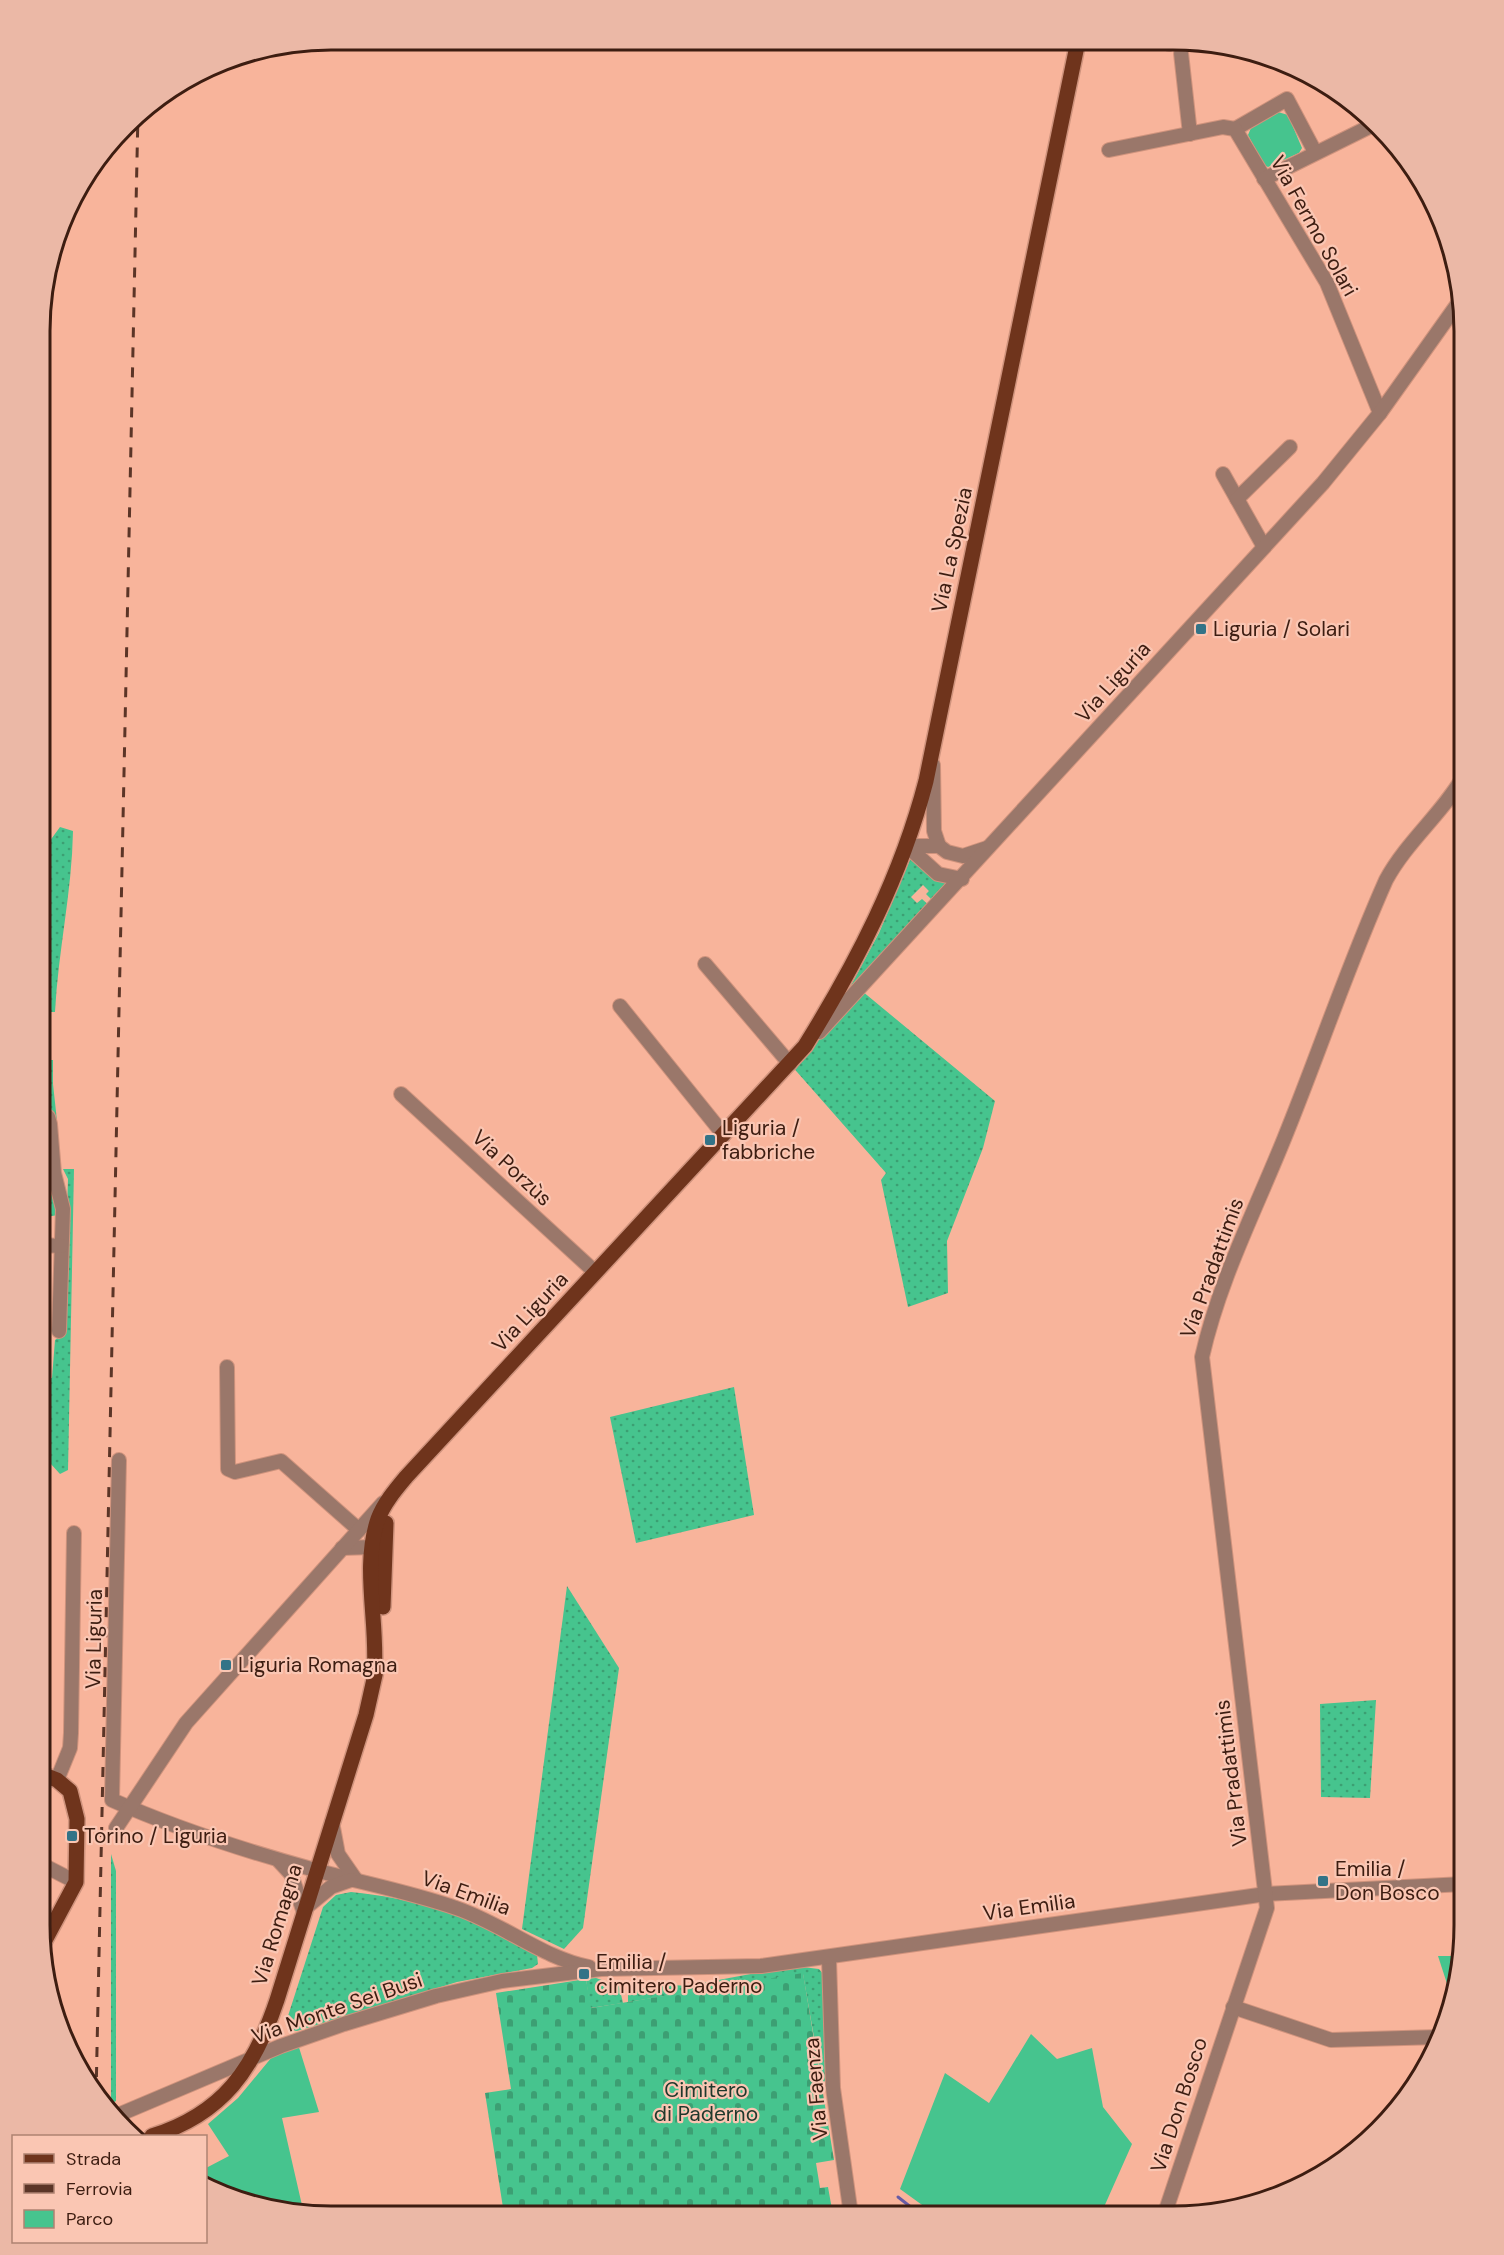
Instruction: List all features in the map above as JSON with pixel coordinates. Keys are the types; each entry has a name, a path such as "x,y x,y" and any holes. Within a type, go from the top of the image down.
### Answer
{"main road":[{"name":"Via La Spezia","path":"805,1046 841,988 876,922 907,846 932,753 1076,50"},
{"name":"Via Liguria","path":"397,1489 805,1046"},
{"name":"Via Romagna","path":"155,2135 180,2126 212,2106 234,2086 253,2059 273,2012 366,1714 381,1643 378,1530 397,1489"},
{"path":"50,1777 70,1791 77,1810 76,1882 50,1931"}],"street":[{"path":"1181,53 1190,134"},
{"name":"Via Fermo Solari","path":"1110,150 1223,127 1235,129 1287,99 1315,152"},
{"path":"1264,179 1368,128"},
{"name":"Via Fermo Solari","path":"1235,129 1327,283 1380,413"},
{"name":"Via Liguria","path":"805,1046 962,879 1323,483 1380,413 1454,309"},
{"path":"1237,499 1290,447"},
{"path":"1223,474 1264,547"},
{"path":"932,753 934,831 939,846"},
{"name":"Via Pradattimis","path":"1266,1894 1202,1357 1209,1327 1224,1284 1284,1140 1382,890 1400,858 1444,807 1454,791"},
{"name":"Via Liguria","path":"907,846 939,846 963,856 992,845"},
{"path":"907,846 938,874 962,879"},
{"path":"705,964 790,1064"},
{"path":"620,1006 724,1135"},
{"name":"Via Porzùs","path":"401,1094 595,1272"},
{"path":"50,1124 54,1173 63,1209 59,1331"},
{"path":"50,1245 61,1246"},
{"path":"227,1367 228,1469 235,1472 281,1461 359,1530 378,1530"},
{"name":"Via Liguria","path":"119,1460 112,1800 129,1808"},
{"path":"116,1828 186,1723 359,1530"},
{"path":"342,1548 378,1530"},
{"path":"57,1780 70,1748 74,1533"},
{"name":"Via Emilia","path":"129,1808 277,1859 475,1915 557,1957 601,1969"},
{"path":"277,1859 291,1874 303,1910 331,1887 356,1880 338,1854 332,1817"},
{"path":"50,1869 76,1882"},
{"name":"Via Emilia","path":"557,1957 566,1967 578,1971 736,1969 829,1959 1266,1894 1454,1885"},
{"name":"Via Don Bosco","path":"1167,2206 1267,1908 1266,1894"},
{"name":"Via Faenza","path":"829,1959 833,2088 850,2206"},
{"name":"Via Monte Sei Busi","path":"122,2113 344,2024 436,1996 502,1981 578,1971"},
{"path":"1233,2007 1330,2040 1431,2037"}],"green space":[{"path":"1278,112 1288,115 1302,148 1299,153 1268,167 1264,165 1248,135 1251,128"},
{"path":"60,827 73,831 55,1012 50,1012 50,841"},
{"path":"912,855 953,883 935,903 926,894 929,891 923,885 911,897 917,903 922,899 931,907 841,1004 879,933"},
{"path":"862,991 995,1101 983,1148 947,1241 948,1293 908,1307 881,1180 886,1173 790,1064"},
{"path":"50,1060 53,1060 57,1121 50,1108"},
{"path":"63,1169 74,1169 68,1470 60,1474 50,1463 50,1378 52,1378 55,1340 63,1334 68,1179"},
{"path":"50,1175 58,1215 50,1216"},
{"path":"734,1387 754,1515 636,1543 610,1417"},
{"path":"567,1586 619,1668 583,1928 564,1949 522,1929"},
{"path":"1376,1700 1370,1798 1321,1797 1320,1704"},
{"path":"111,1854 116,1871 116,2101 113,2103 111,2100"},
{"path":"351,1892 401,1900 470,1921 537,1955 538,1964 532,1968 457,1982 297,2031 289,2030 286,2025 288,2016 323,1907 336,1895"},
{"path":"1438,1956 1453,1956 1448,1985"},
{"path":"794,1966 819,1969 824,1975 827,2080 822,2083 803,1974 628,2002 628,1988 632,1983 641,1982 640,1988 649,1989 651,1983 686,1986"},
{"name":"Cimitero di Paderno","path":"803,1973 834,2160 816,2163 820,2188 828,2187 831,2206 503,2206 485,2093 511,2089 496,1993 586,1979 591,2008"},
{"path":"596,1978 619,1986 623,2003 590,2008 586,1979"},
{"path":"1031,2034 1057,2059 1092,2048 1103,2107 1132,2144 1104,2206 924,2206 900,2189 945,2073 989,2103"},
{"path":"297,2041 319,2112 282,2118 302,2204 240,2191 207,2177 207,2167 229,2156 208,2124 238,2098 281,2046"}],"waterway":[{"path":"898,2197 910,2206"}],"railway":[{"path":"96,2080 138,126"}],"place":[{"name":"Liguria / Solari","path":"1201,629"},
{"name":"Liguria / fabbriche","path":"710,1140"},
{"name":"Liguria Romagna","path":"226,1665"},
{"name":"Torino / Liguria","path":"72,1836"},
{"name":"Emilia / Don Bosco","path":"1323,1881"},
{"name":"Emilia / cimitero Paderno","path":"584,1974"}]}
